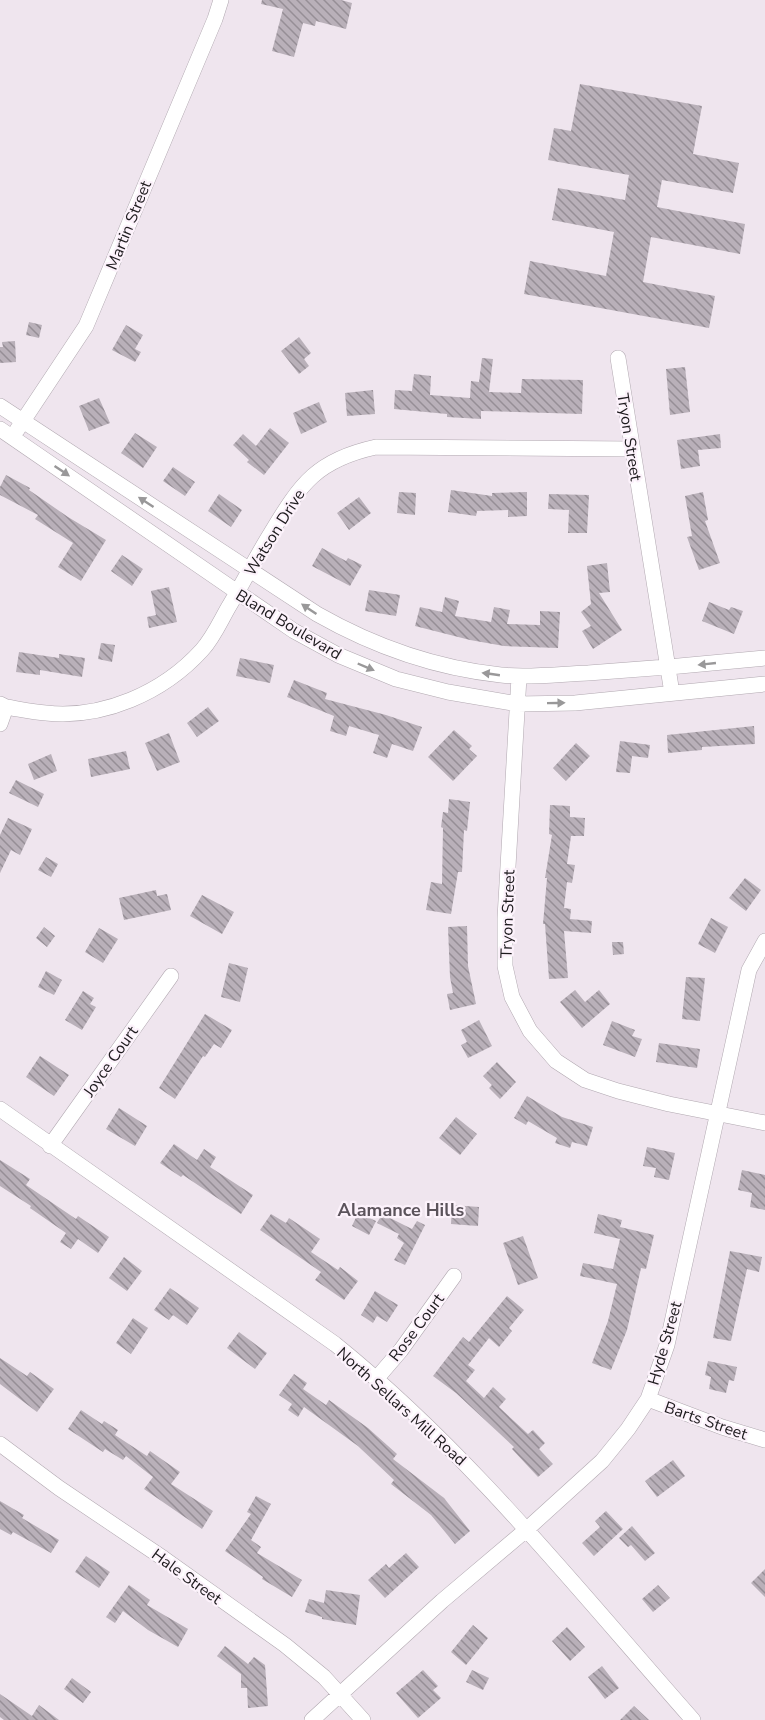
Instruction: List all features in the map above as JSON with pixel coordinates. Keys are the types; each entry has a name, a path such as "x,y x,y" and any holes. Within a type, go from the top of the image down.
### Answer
{"street":[{"name":"Martin Street","path":"13,438 86,326 221,0"},
{"name":"Tryon Street","path":"618,358 672,693"},
{"name":"Bland Boulevard","path":"0,406 316,614 343,629 412,657 456,669 519,677 668,668 765,658"},
{"name":"Bland Boulevard","path":"0,429 294,631 338,655 396,679 448,692 518,704 574,703 765,684"},
{"name":"Watson Drive","path":"3,706 48,714 89,712 126,702 170,678 202,650 215,632 249,569 303,485 320,469 354,452 376,447 632,449"},
{"name":"Tryon Street","path":"519,677 505,918 505,966 512,997 530,1031 556,1061 585,1080 618,1091 765,1123"},
{"path":"0,724 3,706"},
{"name":"Hyde Street","path":"312,1720 442,1601 526,1530 602,1461 628,1429 648,1399 667,1345 749,970 765,941"},
{"name":"Joyce Court","path":"50,1146 171,976"},
{"name":"North Sellars Mill Road","path":"0,1109 334,1344 377,1378 448,1444 497,1496 693,1720"},
{"name":"Rose Court","path":"377,1378 454,1276"},
{"name":"Barts Street","path":"648,1399 722,1427 765,1440"},
{"name":"Hale Street","path":"0,1444 59,1488 163,1558 285,1645 324,1677 363,1720"}],"building":[{"path":"262,0 341,0 352,3 346,29 316,21 315,26 303,23 294,57 272,51 283,9 261,4"},
{"path":"580,84 702,106 693,154 739,163 733,193 662,180 657,207 745,224 740,254 651,237 643,282 715,296 709,328 524,294 530,261 606,276 614,232 552,220 558,188 625,200 629,175 548,160 554,128 571,131"},
{"path":"29,322 42,325 39,338 26,335"},
{"path":"126,325 143,335 135,349 141,352 135,362 112,350"},
{"path":"299,337 311,353 304,359 309,366 299,374 281,351"},
{"path":"15,341 16,362 0,363 2,342"},
{"path":"482,358 493,359 489,392 521,393 522,379 583,380 582,414 481,411 481,419 447,417 447,414 394,409 395,390 412,391 414,374 431,376 430,395 470,398 471,381 479,382"},
{"path":"685,367 690,412 670,415 666,369"},
{"path":"373,390 375,414 347,416 345,393"},
{"path":"99,398 110,423 89,431 79,406"},
{"path":"319,402 327,422 301,434 293,413"},
{"path":"270,428 289,443 264,475 247,462 249,460 233,445 243,434 256,446"},
{"path":"135,433 157,447 143,468 121,453"},
{"path":"720,434 721,448 698,450 700,466 681,469 677,440"},
{"path":"173,467 195,482 185,496 163,481"},
{"path":"6,475 30,488 29,490 68,517 106,540 81,581 58,567 73,543 35,519 38,515 0,495 0,487"},
{"path":"451,490 492,496 492,493 527,492 527,516 508,517 508,510 477,511 476,516 448,512"},
{"path":"399,492 416,493 415,515 397,513"},
{"path":"703,492 708,520 705,521 720,563 699,570 687,537 692,536 685,496"},
{"path":"219,494 242,510 231,527 208,511"},
{"path":"549,494 589,495 587,533 568,533 569,510 548,509"},
{"path":"359,497 371,513 349,530 337,513"},
{"path":"322,548 346,561 348,558 362,565 350,586 312,566"},
{"path":"122,555 143,569 132,586 111,571"},
{"path":"607,563 610,592 599,593 622,630 593,649 582,631 591,626 581,612 591,604 587,566"},
{"path":"169,587 177,622 149,628 147,617 156,615 151,591"},
{"path":"369,590 400,595 396,616 365,611"},
{"path":"445,597 459,601 455,616 491,622 494,607 510,610 507,624 540,625 540,611 560,612 558,648 504,646 415,626 420,607 442,612"},
{"path":"709,602 729,610 731,607 743,611 734,634 702,621"},
{"path":"101,643 115,645 112,662 98,659"},
{"path":"19,652 59,658 59,654 85,658 82,677 40,670 40,675 16,672"},
{"path":"240,658 274,665 270,683 236,676"},
{"path":"294,680 327,693 325,699 422,727 413,751 392,744 387,758 373,753 379,735 349,726 346,736 330,731 334,716 287,697"},
{"path":"208,707 219,721 197,737 187,723"},
{"path":"754,726 755,744 702,747 702,750 668,753 667,735"},
{"path":"454,730 472,746 469,749 477,756 453,781 428,757"},
{"path":"169,733 180,762 157,771 145,743"},
{"path":"620,741 650,745 648,758 632,756 630,773 616,772"},
{"path":"576,743 590,756 566,781 553,768"},
{"path":"126,751 130,769 91,777 88,759"},
{"path":"51,754 57,771 34,780 28,764"},
{"path":"16,780 44,794 38,807 9,793"},
{"path":"449,799 470,802 467,831 464,830 462,872 458,872 451,914 426,910 431,882 442,884 443,828 441,827 443,812 448,813"},
{"path":"550,805 570,806 570,817 585,818 584,836 571,836 567,864 575,865 572,883 567,882 564,908 571,909 570,919 592,921 591,933 564,931 568,978 549,979 545,924 543,924 547,878 545,878 552,835 549,834"},
{"path":"8,818 32,829 20,855 11,850 0,873 0,835"},
{"path":"46,857 58,864 51,877 38,870"},
{"path":"745,878 761,890 746,911 729,898"},
{"path":"156,890 157,896 167,894 171,910 124,920 119,898"},
{"path":"202,895 234,912 222,934 190,916"},
{"path":"711,918 728,927 715,953 698,944"},
{"path":"467,926 468,966 476,1004 450,1010 447,994 453,993 448,927"},
{"path":"44,927 55,936 47,947 36,938"},
{"path":"99,928 118,939 103,963 85,952"},
{"path":"612,942 623,942 624,954 613,955"},
{"path":"229,963 248,968 240,1002 221,997"},
{"path":"46,971 62,980 54,995 38,987"},
{"path":"686,977 705,978 700,1021 682,1019"},
{"path":"575,990 585,1002 599,990 610,1004 582,1028 560,1002"},
{"path":"83,991 94,998 90,1004 96,1007 82,1030 65,1020"},
{"path":"205,1014 232,1030 221,1048 214,1044 205,1057 203,1056 175,1099 159,1088"},
{"path":"479,1020 492,1046 468,1058 461,1045 467,1042 461,1030"},
{"path":"612,1021 635,1030 632,1036 642,1039 635,1057 603,1045"},
{"path":"659,1043 700,1049 697,1068 656,1062"},
{"path":"40,1056 69,1075 54,1096 26,1077"},
{"path":"497,1062 516,1082 500,1099 489,1088 492,1085 483,1076"},
{"path":"527,1096 562,1117 593,1127 587,1146 572,1142 570,1148 555,1143 557,1138 528,1121 526,1125 514,1118"},
{"path":"119,1108 147,1126 135,1146 106,1129"},
{"path":"456,1117 477,1134 460,1155 439,1138"},
{"path":"174,1144 197,1160 204,1149 216,1157 210,1167 253,1195 241,1214 183,1175 181,1177 160,1163"},
{"path":"647,1147 675,1153 669,1180 654,1177 656,1168 643,1166"},
{"path":"0,1160 30,1179 26,1185 76,1219 78,1216 109,1237 98,1253 78,1239 71,1249 60,1242 66,1233 0,1186"},
{"path":"742,1170 765,1175 765,1210 750,1207 752,1193 738,1190"},
{"path":"452,1205 479,1207 478,1226 451,1224"},
{"path":"358,1213 376,1221 369,1235 352,1226"},
{"path":"271,1214 286,1223 289,1218 320,1239 311,1252 338,1270 340,1267 358,1281 344,1300 315,1280 321,1272 260,1230"},
{"path":"382,1214 412,1229 417,1221 425,1225 405,1265 394,1260 404,1243 397,1238 399,1234 377,1223"},
{"path":"598,1214 622,1220 620,1227 654,1235 646,1269 641,1268 627,1330 611,1370 592,1363 608,1321 617,1284 580,1276 583,1263 613,1269 620,1239 594,1233"},
{"path":"523,1236 538,1278 518,1285 503,1243"},
{"path":"730,1251 762,1257 759,1272 747,1269 731,1341 713,1338"},
{"path":"124,1257 142,1271 127,1291 109,1278"},
{"path":"170,1288 199,1308 187,1325 173,1315 169,1320 154,1310"},
{"path":"375,1291 398,1305 387,1322 377,1316 373,1323 361,1315"},
{"path":"507,1296 524,1310 509,1328 512,1331 499,1347 489,1338 468,1365 475,1370 466,1381 484,1398 493,1387 506,1399 499,1407 528,1434 533,1430 545,1443 539,1449 553,1464 538,1477 512,1449 514,1447 456,1393 433,1376 463,1337 469,1342"},
{"path":"133,1318 148,1328 131,1354 116,1343"},
{"path":"239,1332 267,1353 255,1369 227,1348"},
{"path":"0,1358 27,1376 30,1372 54,1389 37,1412 0,1384"},
{"path":"708,1361 737,1367 734,1381 729,1380 726,1393 709,1389 711,1377 705,1375"},
{"path":"294,1374 307,1383 303,1389 326,1405 329,1400 368,1428 397,1454 393,1459 444,1498 470,1531 455,1544 431,1515 391,1484 394,1480 358,1446 304,1407 298,1417 288,1410 292,1404 279,1395"},
{"path":"81,1410 102,1424 104,1421 118,1430 115,1435 147,1456 150,1451 180,1472 171,1484 213,1511 202,1529 144,1489 153,1477 126,1456 123,1460 105,1449 103,1452 68,1429"},
{"path":"673,1460 685,1476 657,1497 645,1481"},
{"path":"256,1496 271,1504 251,1540 261,1547 257,1553 302,1580 292,1597 262,1579 263,1577 225,1551 251,1514 247,1512"},
{"path":"0,1501 24,1515 22,1518 59,1540 51,1553 13,1532 11,1535 0,1529"},
{"path":"606,1511 623,1529 594,1556 582,1543 600,1527 595,1521"},
{"path":"632,1526 655,1553 645,1561 631,1545 628,1547 619,1538"},
{"path":"406,1553 419,1567 385,1598 368,1580 386,1564 389,1568"},
{"path":"86,1556 110,1572 99,1588 75,1572"},
{"path":"765,1569 765,1597 751,1583"},
{"path":"129,1585 150,1600 147,1605 188,1629 178,1647 148,1630 123,1611 115,1623 106,1617"},
{"path":"658,1585 670,1598 653,1612 642,1599"},
{"path":"326,1590 360,1595 356,1625 322,1619 322,1617 305,1612 309,1599 324,1603"},
{"path":"473,1625 488,1638 466,1665 451,1652"},
{"path":"567,1627 585,1647 570,1661 552,1641"},
{"path":"225,1646 248,1664 254,1657 265,1665 268,1706 248,1708 247,1688 241,1688 241,1674 217,1656"},
{"path":"602,1666 619,1688 605,1699 588,1677"},
{"path":"423,1670 438,1686 433,1690 441,1698 418,1718 396,1693"},
{"path":"472,1670 489,1678 483,1690 466,1682"},
{"path":"72,1678 91,1692 83,1703 64,1689"},
{"path":"0,1694 32,1716 39,1705 59,1720 4,1720 0,1717"},
{"path":"634,1706 649,1720 620,1720"}],"district":[{"name":"Alamance Hills","path":"401,1210"}]}
